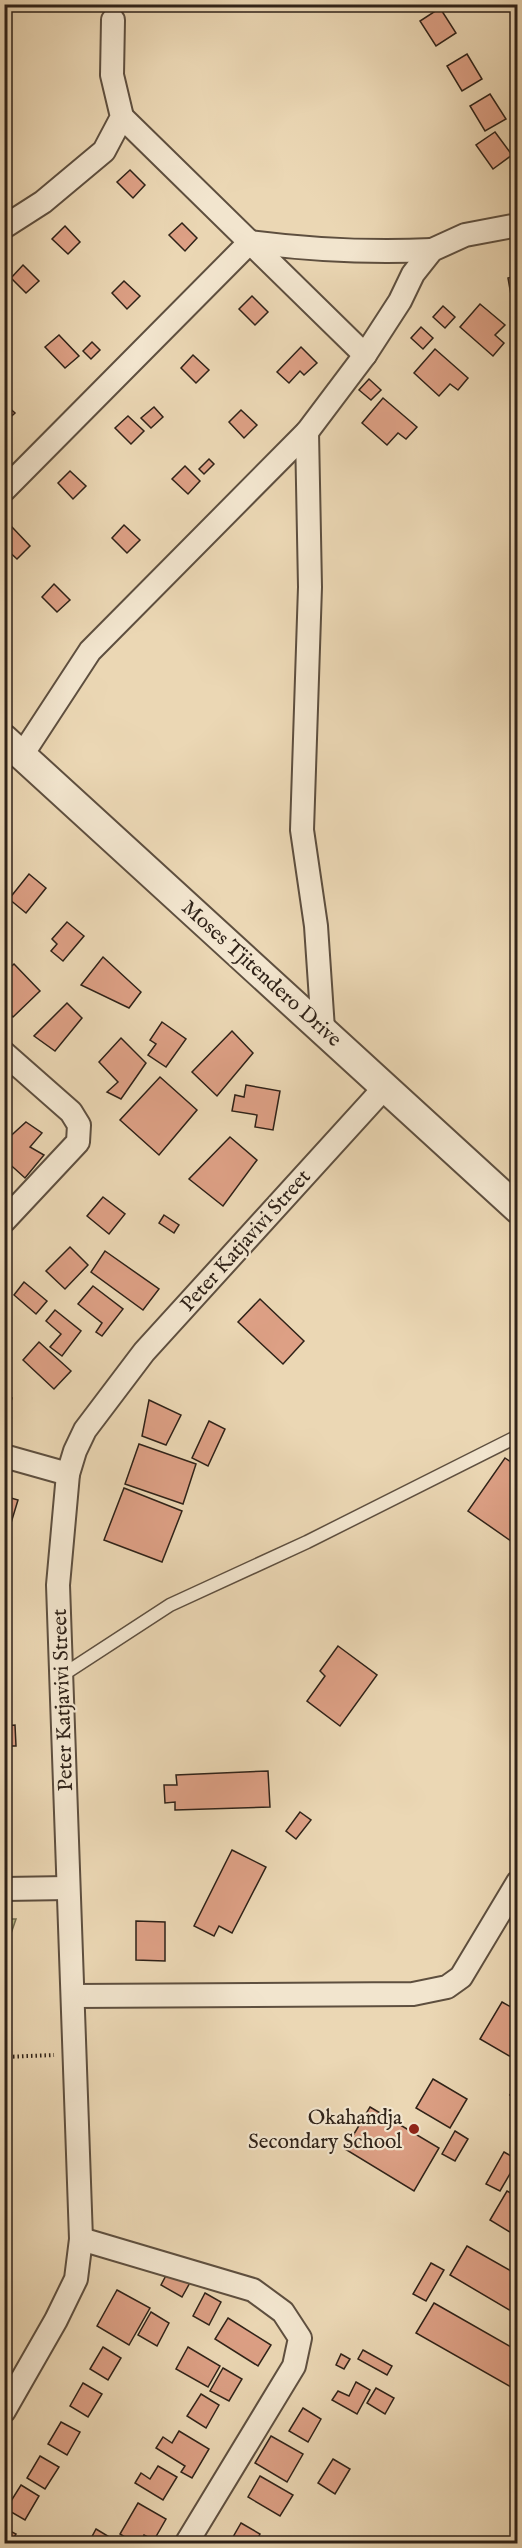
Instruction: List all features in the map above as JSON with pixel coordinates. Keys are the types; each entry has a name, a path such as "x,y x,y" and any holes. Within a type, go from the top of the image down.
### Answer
{"street":[{"path":"113,20 112,75 122,117 365,355"},
{"path":"4,227 43,202 104,151 122,117"},
{"path":"250,242 337,252 432,250 465,235 518,225"},
{"path":"4,490 250,242"},
{"path":"13,747 90,651 307,432 365,355 400,301 413,274 432,250"},
{"path":"307,432 310,586 302,830 316,926 323,1029"},
{"name":"Moses Tjitendero Drive","path":"13,747 518,1209"},
{"path":"4,1053 71,1112 79,1125 78,1142 4,1221"},
{"name":"Peter Katjavivi Street","path":"4,2412 56,2320 75,2280 81,2239 58,1585 68,1474 75,1450 85,1430 144,1352 386,1086"},
{"path":"4,1456 68,1474"},
{"path":"74,1996 413,1994 436,1990 462,1977 518,1882"},
{"path":"4,1889 68,1888"},
{"path":"81,2239 253,2290 283,2312 300,2338 294,2366 186,2544"}],"lane":[{"path":"61,1676 170,1605 307,1542 518,1436"}],"path":[{"path":"4,2057 75,2054"}],"green space":[{"path":"4,1919 16,1919 5,1951"}],"building":[{"path":"440,8 456,33 436,46 420,21"},
{"path":"467,54 482,79 462,91 447,66"},
{"path":"490,94 506,119 485,131 470,106"},
{"path":"495,132 512,155 493,169 476,145"},
{"path":"130,170 145,185 133,198 117,182"},
{"path":"182,223 197,238 185,251 169,235"},
{"path":"65,226 80,242 68,254 52,239"},
{"path":"23,265 39,281 26,293 11,278"},
{"path":"518,276 518,311 514,312 508,278"},
{"path":"124,281 140,296 127,309 112,293"},
{"path":"252,296 268,312 255,325 239,309"},
{"path":"480,304 505,325 495,335 504,343 493,356 460,327"},
{"path":"443,306 455,317 445,328 433,317"},
{"path":"421,327 433,338 423,349 411,338"},
{"path":"59,335 79,356 65,368 45,347"},
{"path":"92,342 100,350 91,359 83,351"},
{"path":"301,347 317,363 304,375 300,371 289,383 277,372"},
{"path":"435,349 468,378 458,390 450,384 439,396 414,373"},
{"path":"193,355 209,370 196,383 181,368"},
{"path":"369,379 381,390 371,400 359,390"},
{"path":"383,398 417,427 406,439 398,433 387,445 362,423"},
{"path":"4,403 15,413 4,423"},
{"path":"154,407 163,417 151,428 141,418"},
{"path":"241,410 257,425 244,438 229,422"},
{"path":"128,416 144,431 131,444 115,428"},
{"path":"209,459 214,464 204,474 199,469"},
{"path":"185,466 200,481 188,494 172,479"},
{"path":"70,471 86,486 73,499 58,483"},
{"path":"124,525 140,540 127,553 112,538"},
{"path":"12,527 30,546 17,559 4,547 4,535"},
{"path":"54,584 70,600 57,612 42,597"},
{"path":"29,874 46,888 26,913 9,899"},
{"path":"67,922 84,936 63,961 51,951 57,944 52,939"},
{"path":"103,957 141,992 129,1008 81,985"},
{"path":"14,964 40,991 13,1017 4,1008 4,983 8,980 4,973"},
{"path":"67,1003 82,1018 55,1051 34,1036"},
{"path":"162,1022 186,1039 166,1067 148,1055 156,1044 150,1040"},
{"path":"232,1031 253,1053 217,1096 192,1072"},
{"path":"121,1038 146,1063 121,1099 107,1092 118,1082 99,1062"},
{"path":"160,1077 197,1110 159,1155 120,1120"},
{"path":"246,1085 280,1091 273,1130 255,1127 257,1115 232,1111 235,1095 244,1097"},
{"path":"26,1122 42,1133 30,1147 44,1155 25,1178 4,1159 4,1142"},
{"path":"230,1137 257,1160 223,1206 189,1179"},
{"path":"103,1197 125,1214 109,1234 87,1216"},
{"path":"164,1215 179,1225 174,1233 159,1223"},
{"path":"70,1247 88,1265 65,1289 46,1271"},
{"path":"105,1251 159,1289 143,1310 91,1272"},
{"path":"24,1282 47,1301 36,1314 14,1295"},
{"path":"93,1286 123,1309 102,1336 96,1332 102,1323 78,1304"},
{"path":"260,1299 304,1341 283,1364 238,1322"},
{"path":"55,1310 81,1331 62,1356 50,1347 61,1334 46,1321"},
{"path":"39,1342 71,1371 54,1389 23,1360"},
{"path":"4,1396 12,1398 6,1419 4,1419"},
{"path":"149,1400 181,1415 166,1445 142,1436"},
{"path":"209,1421 225,1429 208,1466 192,1458"},
{"path":"139,1444 196,1464 183,1504 125,1484"},
{"path":"505,1458 518,1467 518,1546 468,1511"},
{"path":"124,1488 182,1511 162,1562 104,1540"},
{"path":"4,1496 18,1500 8,1533 4,1532"},
{"path":"338,1646 377,1675 340,1726 307,1701 325,1676 320,1671"},
{"path":"15,1725 16,1746 4,1746 4,1726"},
{"path":"268,1771 270,1807 175,1810 175,1802 165,1803 164,1785 177,1785 176,1775"},
{"path":"300,1812 311,1820 296,1839 286,1831"},
{"path":"232,1850 266,1867 232,1933 219,1926 214,1936 194,1926"},
{"path":"136,1921 165,1922 165,1961 136,1960"},
{"path":"502,2002 518,2011 518,2061 480,2039"},
{"path":"433,2079 467,2099 450,2128 416,2108"},
{"path":"518,2082 518,2099 510,2095"},
{"path":"370,2107 439,2148 414,2191 345,2149"},
{"path":"455,2131 468,2139 455,2161 442,2154"},
{"path":"504,2152 518,2160 500,2191 486,2184"},
{"path":"507,2191 518,2197 518,2237 490,2220"},
{"path":"467,2246 518,2275 518,2315 450,2275"},
{"path":"431,2263 444,2270 426,2301 413,2294"},
{"path":"170,2268 192,2279 182,2297 161,2285"},
{"path":"117,2290 150,2308 129,2345 97,2326"},
{"path":"205,2293 221,2302 209,2325 193,2316"},
{"path":"434,2303 518,2351 518,2391 416,2333"},
{"path":"151,2312 169,2323 157,2346 138,2335"},
{"path":"228,2318 271,2345 258,2366 215,2339"},
{"path":"103,2347 121,2358 108,2380 90,2369"},
{"path":"188,2347 220,2366 208,2387 176,2369"},
{"path":"363,2350 392,2366 387,2375 358,2359"},
{"path":"341,2354 350,2359 344,2369 336,2365"},
{"path":"223,2368 242,2379 229,2401 210,2391"},
{"path":"356,2382 370,2390 357,2414 332,2400 338,2391 349,2396"},
{"path":"83,2383 102,2394 88,2417 70,2406"},
{"path":"376,2388 394,2398 385,2414 367,2403"},
{"path":"201,2394 219,2405 206,2428 187,2416"},
{"path":"303,2408 321,2419 308,2442 289,2431"},
{"path":"61,2422 80,2432 67,2455 48,2444"},
{"path":"179,2431 209,2449 192,2478 181,2472 185,2466 156,2448 163,2437 172,2443"},
{"path":"271,2436 303,2454 287,2482 255,2463"},
{"path":"40,2456 59,2467 45,2489 27,2478"},
{"path":"333,2459 350,2469 335,2494 318,2483"},
{"path":"158,2466 177,2477 163,2500 135,2483 141,2473 150,2479"},
{"path":"260,2476 293,2495 280,2516 248,2497"},
{"path":"21,2485 39,2496 25,2520 6,2509"},
{"path":"138,2503 166,2519 154,2540 144,2535 140,2544 136,2544 120,2534"},
{"path":"241,2523 260,2534 255,2544 229,2544"},
{"path":"4,2528 16,2534 10,2544 4,2544"},
{"path":"96,2529 121,2544 88,2544"}],"place":[{"name":"Okahandja Secondary School","path":"414,2129"}]}
